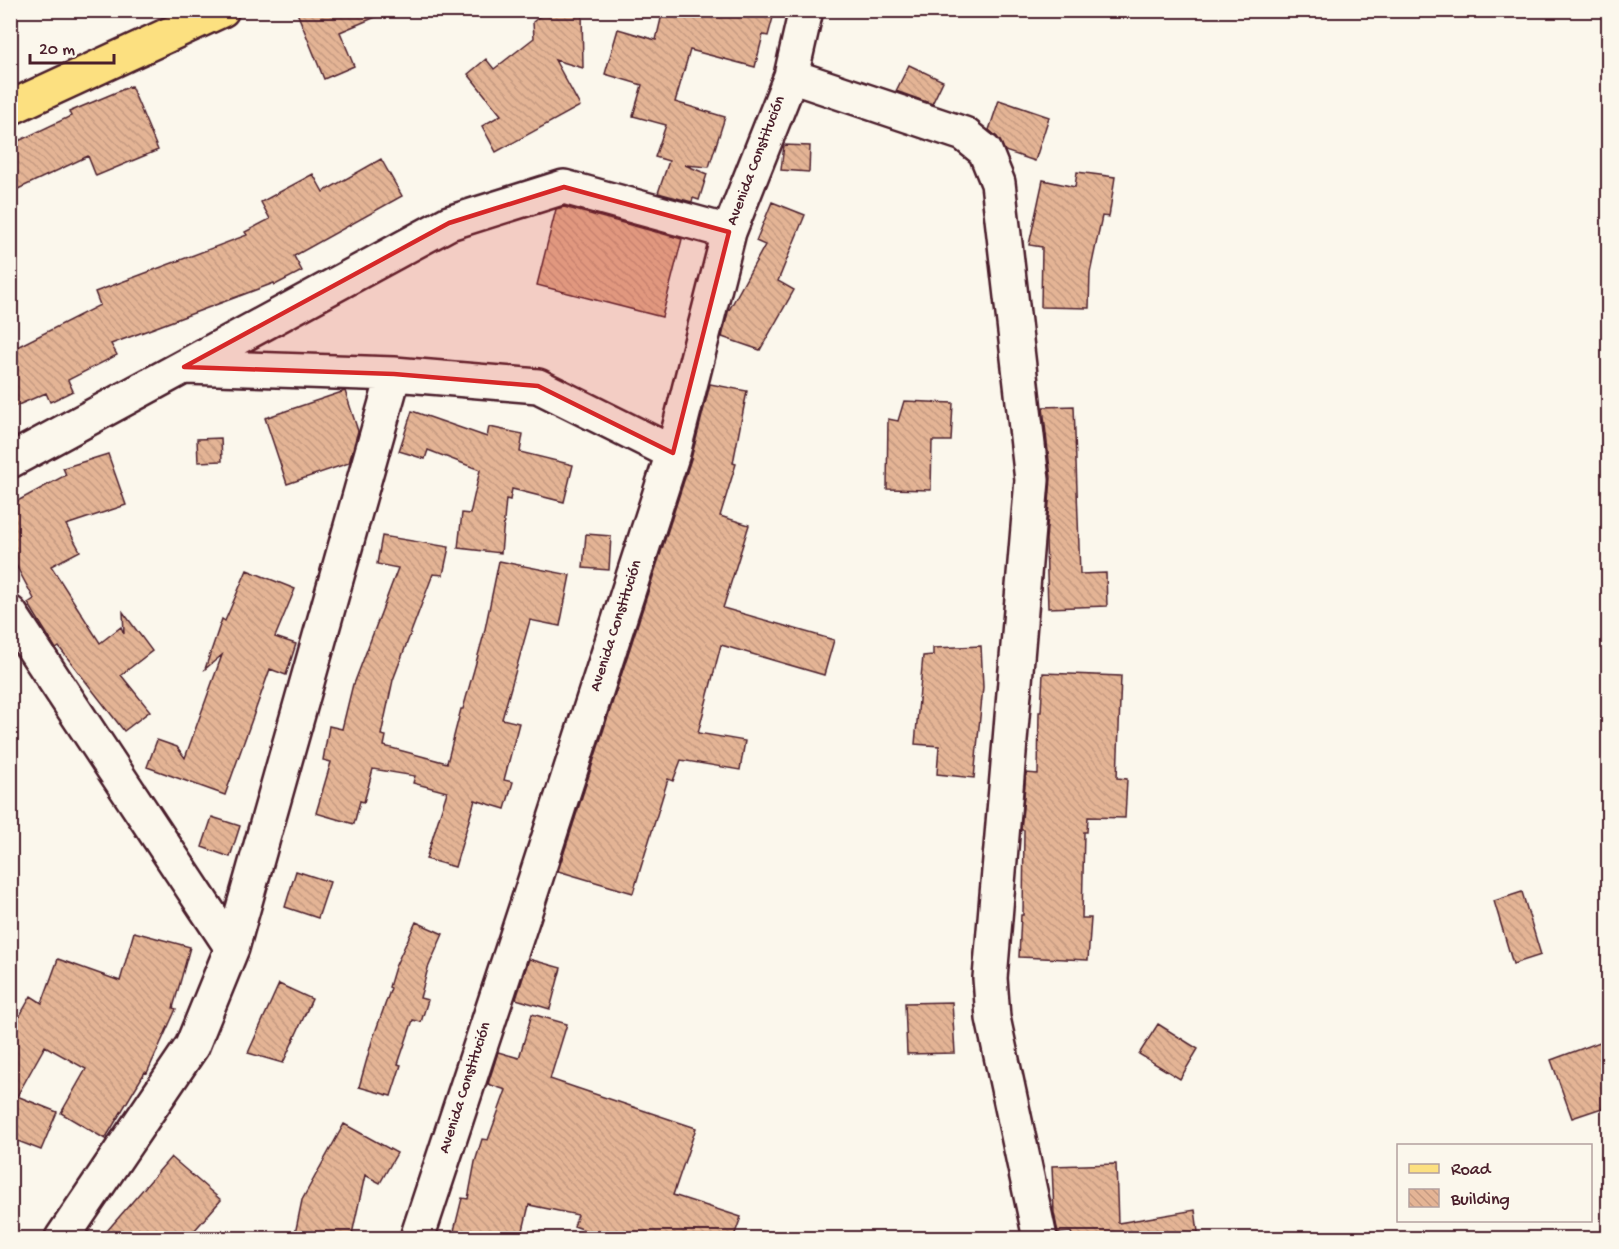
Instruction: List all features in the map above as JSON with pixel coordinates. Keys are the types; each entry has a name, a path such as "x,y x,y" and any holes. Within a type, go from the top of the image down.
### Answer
{"main road":[{"path":"10,108 222,10"}],"street":[{"name":"Avenida Constitución","path":"417,1239 673,453 729,232 791,76 807,10"},
{"path":"791,76 964,134 986,151 998,183 1032,480 990,978 993,1018 1040,1239"},
{"path":"10,461 449,223 564,187 729,232"},
{"path":"184,367 394,374 538,386 673,453"},
{"path":"62,1239 192,1046 232,948 394,374"},
{"path":"10,613 232,948"}],"highlighted area":[{"path":"564,187 729,232 673,453 538,386 394,374 184,367 449,223"}],"building":[{"path":"296,10 390,11 340,32 354,66 324,79"},
{"path":"547,10 582,10 583,68 555,60 580,106 496,152 482,126 501,115 468,74 486,59 494,69 534,38 533,22"},
{"path":"663,10 775,10 768,36 763,35 755,67 690,50 675,102 725,117 709,167 685,165 707,174 699,200 693,198 692,202 658,193 669,161 655,157 666,125 633,116 642,85 605,74 618,29 656,40"},
{"path":"909,65 943,81 932,104 896,91"},
{"path":"131,86 158,150 96,176 88,156 18,189 10,175 10,145 71,116 69,112"},
{"path":"999,100 1049,117 1035,161 1005,151 997,137 989,130"},
{"path":"784,145 810,146 809,172 781,170"},
{"path":"381,159 402,196 294,256 302,271 275,285 274,283 111,344 117,355 68,380 73,391 50,402 46,393 11,408 11,350 100,305 95,292 247,235 245,232 270,219 261,202 313,174 323,192"},
{"path":"1077,172 1115,177 1109,217 1102,216 1090,273 1089,308 1041,307 1042,247 1029,245 1043,180 1075,187"},
{"path":"772,202 805,215 778,281 794,290 760,350 722,337 728,312 765,245 756,241"},
{"path":"564,207 682,239 662,317 537,285 556,209"},
{"path":"710,384 747,391 733,463 736,464 720,516 749,525 723,608 834,640 824,675 721,645 698,733 745,741 740,770 681,760 673,781 668,779 633,893 558,871 691,459"},
{"path":"345,391 358,431 349,463 287,484 265,418"},
{"path":"904,401 953,403 951,441 932,441 931,490 887,489 888,419 898,421"},
{"path":"1074,406 1080,574 1106,573 1107,606 1048,608 1046,540 1051,478 1043,407"},
{"path":"412,411 487,437 489,427 523,434 520,452 573,465 564,502 512,489 510,500 506,499 501,553 458,548 462,513 470,514 480,470 428,450 425,459 399,451"},
{"path":"221,438 222,461 198,462 197,439"},
{"path":"108,454 126,505 66,525 80,551 51,566 100,643 121,627 124,634 123,612 152,651 121,675 150,711 124,731 59,647 56,649 28,603 34,599 10,554 10,505 66,475 63,468"},
{"path":"586,534 611,536 609,570 583,568"},
{"path":"382,536 449,547 443,575 433,574 393,680 381,735 386,736 384,746 447,763 484,634 499,561 570,575 560,626 530,620 502,719 519,723 504,780 513,782 505,809 475,800 455,867 426,859 447,792 413,783 415,776 373,769 364,802 360,801 354,824 316,813 331,762 323,760 329,726 342,729 353,684 398,568 377,564"},
{"path":"247,570 295,589 275,637 296,644 286,675 270,669 225,795 147,767 157,740 177,747 185,758 222,655 205,669 222,619 225,621"},
{"path":"981,646 983,687 974,778 937,774 939,746 915,744 923,656 933,655 933,648"},
{"path":"1043,673 1121,676 1117,778 1127,779 1125,818 1088,817 1087,832 1084,832 1082,918 1091,918 1088,960 1019,957 1021,915 1023,915 1024,830 1021,830 1026,773 1038,774 1039,712 1041,712"},
{"path":"212,817 240,826 230,857 202,847"},
{"path":"296,871 330,882 318,918 285,907"},
{"path":"1522,892 1541,955 1513,964 1494,901"},
{"path":"416,922 443,934 428,968 420,998 428,1000 421,1022 413,1020 398,1064 401,1065 391,1096 359,1087 391,988 389,987 395,967"},
{"path":"134,932 190,947 173,1008 176,1009 147,1073 145,1072 105,1139 61,1113 86,1069 45,1046 17,1096 57,1112 41,1150 10,1138 10,1033 31,996 42,1003 58,959 120,981"},
{"path":"529,959 561,968 550,1009 516,999"},
{"path":"279,984 312,999 283,1063 248,1053"},
{"path":"952,1002 955,1053 907,1054 905,1003"},
{"path":"532,1014 567,1024 550,1079 696,1128 673,1195 741,1217 733,1239 610,1239 574,1226 578,1215 529,1205 521,1239 452,1239 462,1198 468,1199 482,1139 488,1140 506,1090 488,1084 498,1052 519,1058"},
{"path":"1158,1024 1198,1049 1180,1079 1139,1054"},
{"path":"1608,1039 1608,1106 1572,1118 1551,1060"},
{"path":"344,1124 397,1153 380,1183 365,1175 351,1239 294,1239 302,1200"},
{"path":"171,1157 221,1200 187,1239 100,1239"},
{"path":"1116,1164 1118,1223 1195,1210 1199,1239 1073,1239 1071,1232 1058,1233 1054,1213 1052,1166"}]}
